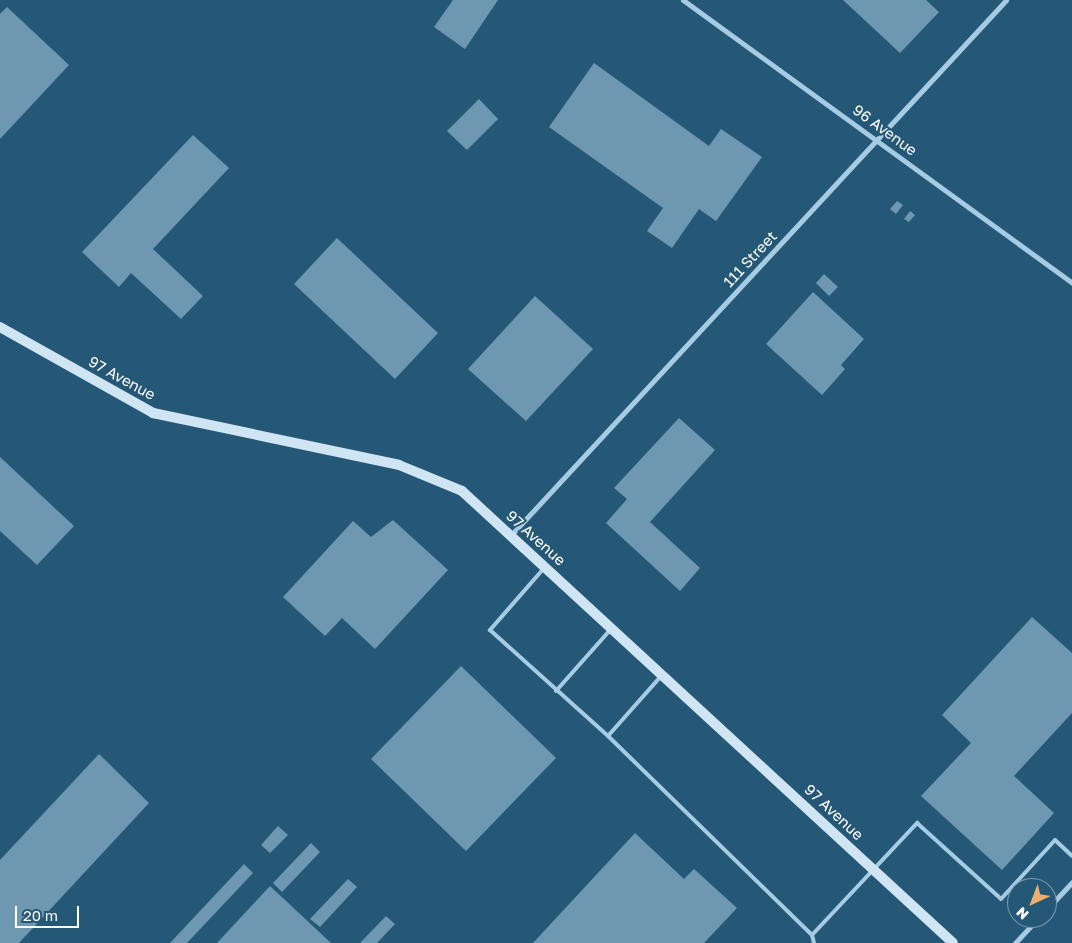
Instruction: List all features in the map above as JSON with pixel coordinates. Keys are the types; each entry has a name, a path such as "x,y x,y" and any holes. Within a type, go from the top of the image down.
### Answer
{"street":[{"name":"96 Avenue","path":"683,0 1072,282"},
{"name":"111 Street","path":"511,535 1006,0"},
{"name":"97 Avenue","path":"0,327 153,413 399,465 462,490 953,943"},
{"path":"1057,898 1072,882"},
{"path":"1015,943 1029,928"}],"lane":[{"path":"545,566 490,630 608,736 812,935 814,943"},
{"path":"556,691 612,628"},
{"path":"608,736 663,674"},
{"path":"812,935 918,823 1001,899 1054,840 1072,856"}],"building":[{"path":"453,0 498,0 465,49 434,27"},
{"path":"843,0 926,0 939,12 900,53"},
{"path":"7,7 69,65 0,139 0,14"},
{"path":"594,63 709,146 721,129 762,157 716,221 699,209 672,248 647,231 663,208 549,127"},
{"path":"479,99 498,119 467,150 447,131"},
{"path":"193,135 229,168 153,249 203,296 181,319 131,273 119,287 82,252"},
{"path":"897,201 903,205 896,214 890,209"},
{"path":"910,211 915,215 909,222 904,219"},
{"path":"337,238 438,333 395,379 294,284"},
{"path":"824,274 838,287 829,296 816,283"},
{"path":"813,292 864,339 841,365 845,369 822,395 766,344"},
{"path":"535,296 593,349 526,421 468,369"},
{"path":"679,418 715,450 650,522 700,568 680,591 606,523 627,499 614,488"},
{"path":"0,457 74,526 37,565 0,531"},
{"path":"393,520 448,570 375,649 342,618 325,636 283,597 353,521 371,537"},
{"path":"1032,617 1072,653 1072,713 1014,776 1054,813 1002,870 921,796 971,743 942,715"},
{"path":"461,666 556,758 466,851 371,759"},
{"path":"99,754 149,803 19,943 0,943 0,860"},
{"path":"278,826 288,835 270,853 261,845"},
{"path":"635,833 684,879 694,869 737,908 704,943 533,943"},
{"path":"311,843 320,852 282,892 273,883"},
{"path":"244,864 253,873 187,943 170,943"},
{"path":"348,879 357,887 320,927 310,919"},
{"path":"270,886 331,943 217,943"},
{"path":"386,916 395,924 377,943 360,943"}]}
